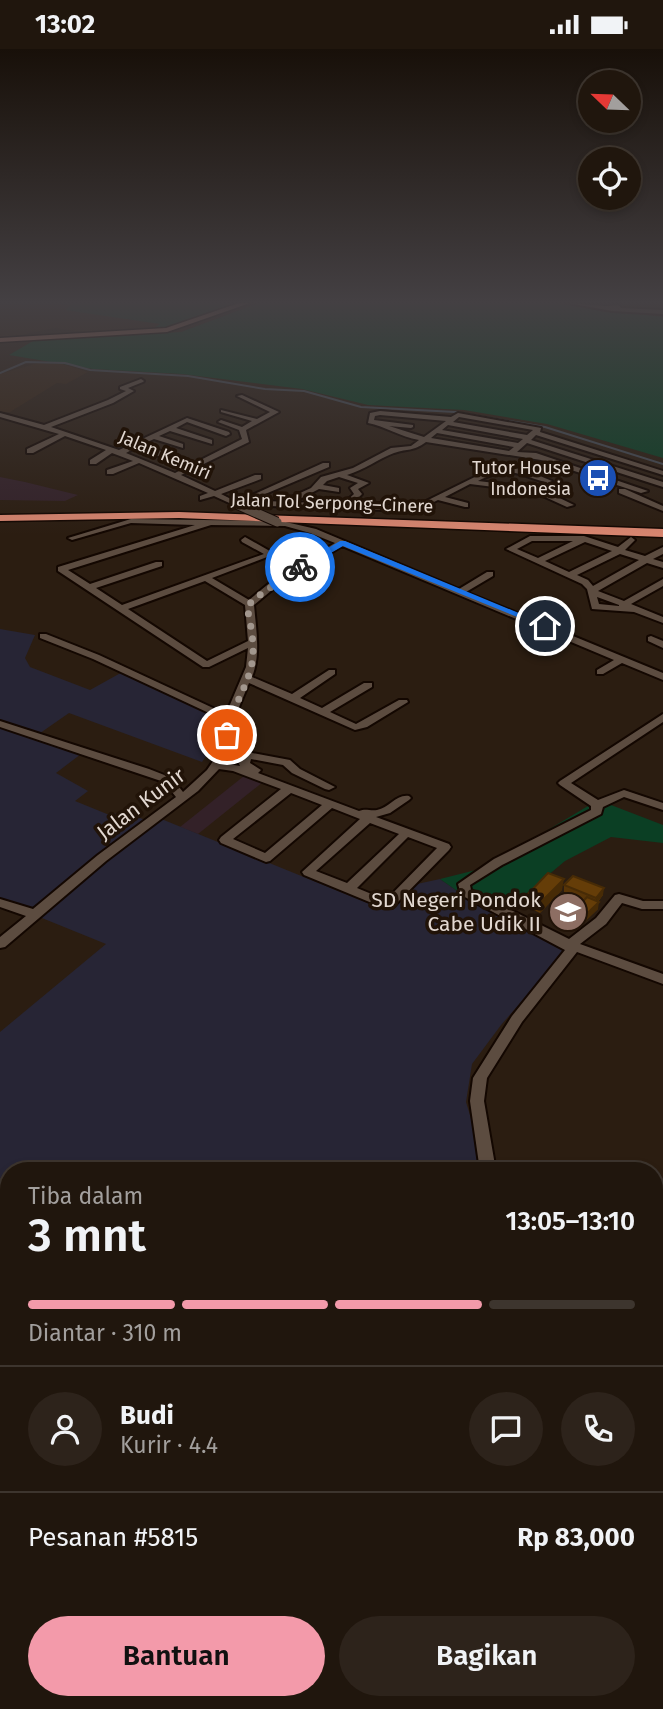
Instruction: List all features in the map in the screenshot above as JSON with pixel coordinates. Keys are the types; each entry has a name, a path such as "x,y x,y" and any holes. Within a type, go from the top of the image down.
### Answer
{"highway":[{"name":"Jalan Tol Serpong–Cinere","path":"0,511 185,508 663,525"},
{"name":"Jalan Tol Serpong–Cinere","path":"0,518 179,515 663,533"}],"street":[{"path":"47,426 77,413 107,405 131,391 122,388 141,381"},
{"path":"220,422 242,429 276,412 240,396"},
{"path":"223,411 258,421"},
{"path":"411,426 370,422 372,414 449,421 662,485"},
{"name":"Jalan Kemiri","path":"0,415 47,426 178,474 281,523 313,531 663,677"},
{"path":"286,503 317,486 324,479 340,475 394,450 413,448 460,415 539,429 523,443"},
{"path":"402,434 422,417"},
{"path":"141,460 111,470 92,461 172,429 187,420 226,434"},
{"path":"381,423 402,434 458,443 523,443 541,458 644,491"},
{"path":"172,429 209,442"},
{"path":"178,474 246,440 242,429"},
{"path":"436,431 617,458 663,473"},
{"path":"30,451 66,433"},
{"path":"152,436 180,446"},
{"path":"458,443 467,436"},
{"path":"136,444 161,454"},
{"path":"584,471 617,458"},
{"path":"236,502 326,465"},
{"path":"236,502 415,509 498,468 520,471 548,481 530,490"},
{"path":"520,471 529,470 553,479"},
{"path":"236,502 295,475"},
{"path":"340,475 365,483 354,488 358,494 346,505"},
{"path":"203,498 258,477"},
{"path":"602,478 634,497 663,509"},
{"path":"469,482 530,490 570,505"},
{"path":"634,497 662,485"},
{"path":"317,486 335,489"},
{"path":"438,498 464,505"},
{"path":"653,505 663,501"},
{"path":"72,538 131,521 281,523"},
{"path":"209,523 61,568 206,665 253,642"},
{"path":"662,618 591,591 588,584 572,575 510,548 530,538 583,539 663,565"},
{"path":"541,560 583,539"},
{"path":"122,608 271,554 245,540"},
{"path":"572,575 620,550 631,540"},
{"path":"204,577 249,604 275,583 342,543"},
{"path":"591,591 663,550"},
{"path":"91,587 159,564"},
{"path":"461,591 490,573"},
{"path":"628,607 663,582"},
{"name":"Jalan Kunir","path":"0,944 34,914 194,789 216,765 225,751 229,719 247,678 253,642 249,604"},
{"path":"43,636 96,657 229,719"},
{"path":"651,639 663,645"},
{"path":"600,672 622,659"},
{"path":"652,672 663,665"},
{"path":"293,698 332,672"},
{"path":"247,678 358,727 403,702"},
{"path":"323,712 368,685"},
{"path":"597,805 564,783 663,717"},
{"path":"0,725 145,771 168,781 181,797"},
{"path":"225,751 285,762 296,771 329,787"},
{"path":"247,754 244,764 246,767 371,815 384,812 405,798"},
{"path":"216,765 235,768 290,788 445,847 388,905 308,872 368,818"},
{"path":"290,788 225,840 266,857 330,804"},
{"path":"597,805 624,793 663,807"},
{"path":"597,805 597,812 498,862 464,884 463,888 465,893 570,945 663,979"},
{"path":"348,889 406,833"},
{"path":"570,945 601,921 619,898 642,905 663,905"},
{"path":"0,904 34,914"},
{"path":"487,1162 477,1101 480,1078 517,1019 572,953 570,945"}],"shaded area":[{"path":"0,380 72,380 66,384 57,383 10,412 0,412"},
{"path":"0,477 78,495 65,501 0,500"},
{"path":"0,629 35,635 25,658 30,667 90,690 126,670 223,710 213,746 202,762 69,713 33,738 81,754 56,773 88,791 75,801 107,814 129,813 147,821 154,816 385,910 417,884 440,879 463,895 568,948 501,1025 472,1064 466,1102 484,1162 0,1162 0,1032 106,944 0,901"},
{"path":"244,776 263,782 198,834 180,827"}],"green space":[{"path":"234,380 663,380 663,458 547,424 464,410 368,405 302,389"},
{"path":"598,800 663,825 663,843 611,837 565,861 504,912 463,895 440,879 484,868"}],"building":[{"path":"548,873 564,879 541,902 526,896"},
{"path":"573,876 604,888 596,898 564,885"},
{"path":"587,897 599,902 577,923 567,919"}],"waterway":[{"path":"214,380 265,389 304,391 361,407 455,412 545,427 663,464"}],"way so far":[{"path":"227,735 229,719 251,667 253,642 247,607 275,583 300,567"}],"place":[{"name":"Tutor House Indonesia","path":"598,478"},
{"name":"SD Negeri Pondok Cabe Udik II","path":"568,912"}],"route":[{"path":"300,567 342,543 545,626"}]}
